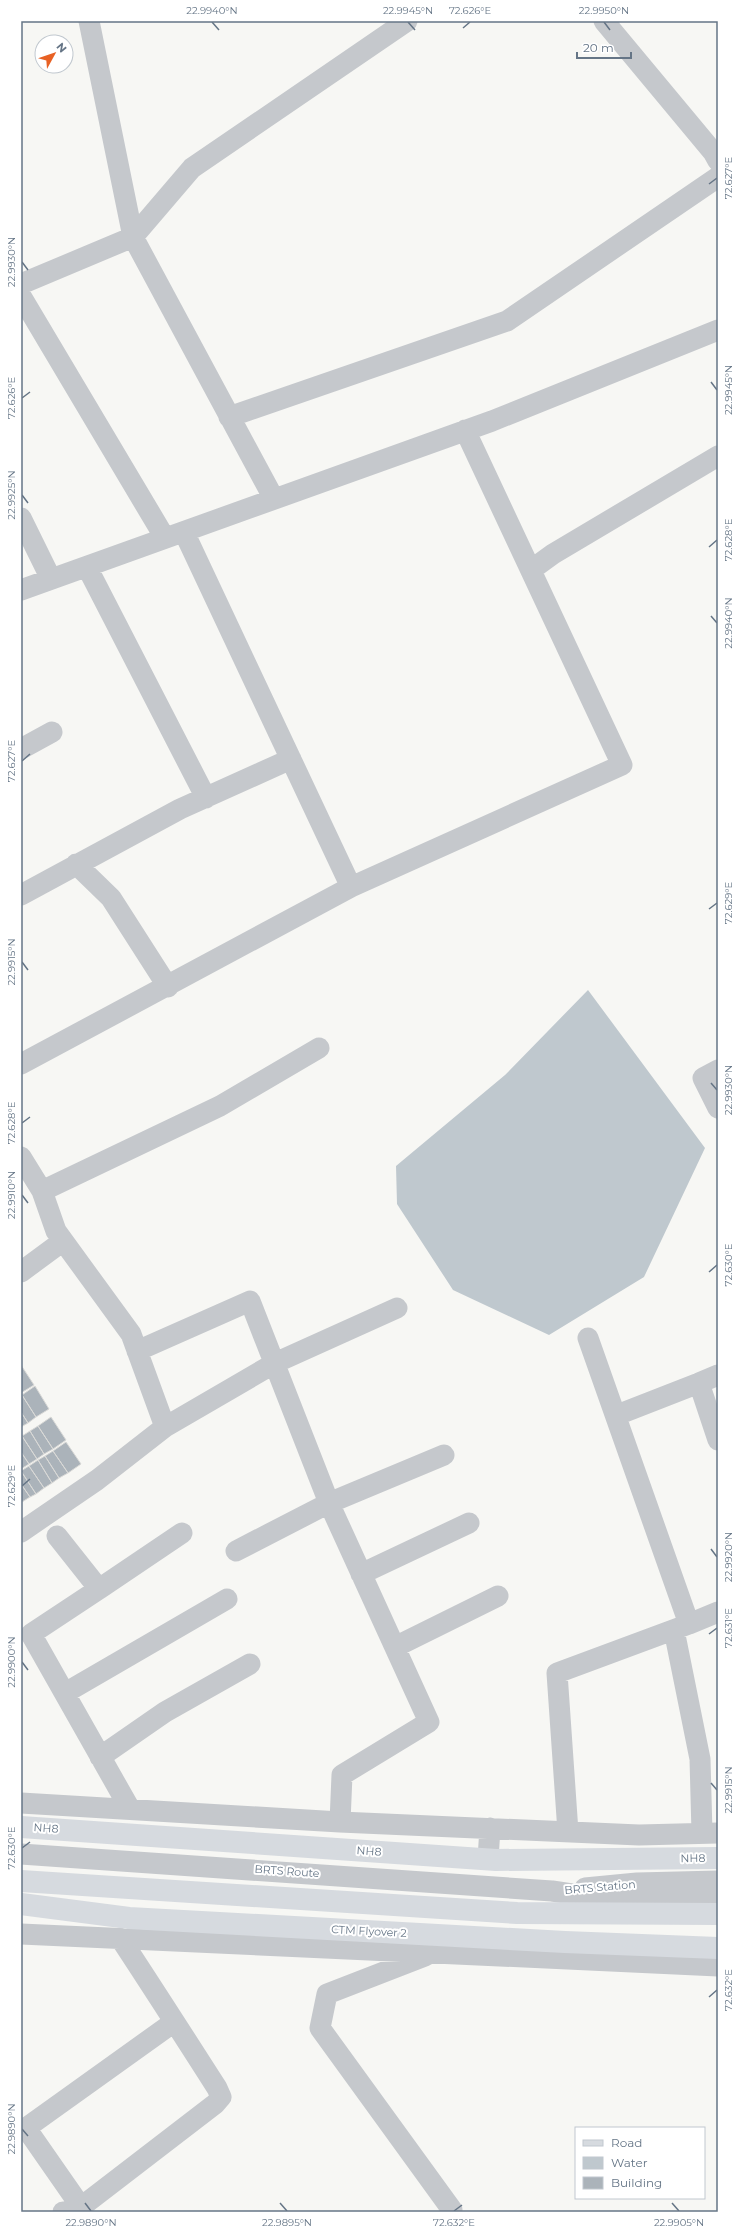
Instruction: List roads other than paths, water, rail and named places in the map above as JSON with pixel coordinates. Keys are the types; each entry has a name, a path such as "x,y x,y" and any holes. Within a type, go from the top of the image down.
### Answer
{"main road":[{"name":"NH8","path":"21,1827 488,1860 718,1858"},
{"path":"21,1881 517,1914 718,1914"},
{"name":"CTM Flyover 2","path":"21,1904 137,1918 565,1942 718,1948"}],"street":[{"path":"89,21 133,237 274,500"},
{"path":"21,284 133,237 192,168 407,21"},
{"path":"604,21 713,152 718,161"},
{"path":"229,416 507,321 718,177"},
{"path":"21,296 175,535 291,759 351,887"},
{"path":"21,590 465,430 718,330"},
{"path":"21,1064 168,987 351,887 622,765 465,430"},
{"path":"531,570 553,554 718,456"},
{"path":"21,518 51,579"},
{"path":"87,567 206,798"},
{"path":"21,749 52,732"},
{"path":"21,894 76,864 206,798 291,759"},
{"path":"76,864 111,898 168,987"},
{"path":"42,1191 220,1106 319,1048"},
{"path":"718,1070 703,1078 718,1108"},
{"path":"21,1157 42,1191 56,1231 131,1334 165,1427"},
{"path":"21,1272 63,1241"},
{"path":"137,1351 250,1301 328,1503 429,1722 342,1775 340,1822"},
{"path":"21,1532 96,1480 165,1427 275,1363 397,1308"},
{"path":"21,1803 340,1822 568,1832 639,1835 710,1833 682,1627 616,1415 588,1338"},
{"path":"616,1415 709,1379 718,1440"},
{"path":"236,1552 328,1503 444,1454"},
{"path":"361,1574 469,1523"},
{"path":"130,1809 31,1634 182,1533"},
{"path":"57,1536 99,1589"},
{"path":"395,1647 498,1596"},
{"path":"64,1694 227,1599"},
{"path":"568,1832 557,1673 682,1627 718,1612"},
{"path":"100,1757 165,1712 250,1664"},
{"path":"488,1860 490,1828"},
{"name":"BRTS Route","path":"21,1854 552,1891"},
{"name":"BRTS Station","path":"552,1891 637,1883 718,1881"},
{"name":"BRTS Station","path":"552,1891 639,1904 718,1901"},
{"path":"21,1934 718,1966"},
{"path":"120,1938 174,2022 221,2097 215,2104 81,2207 26,2128 174,2022"},
{"path":"433,1952 326,1994 320,2028 452,2210"}],"water":[{"path":"588,990 705,1148 644,1277 549,1335 453,1290 397,1204 396,1166 505,1075"}]}
